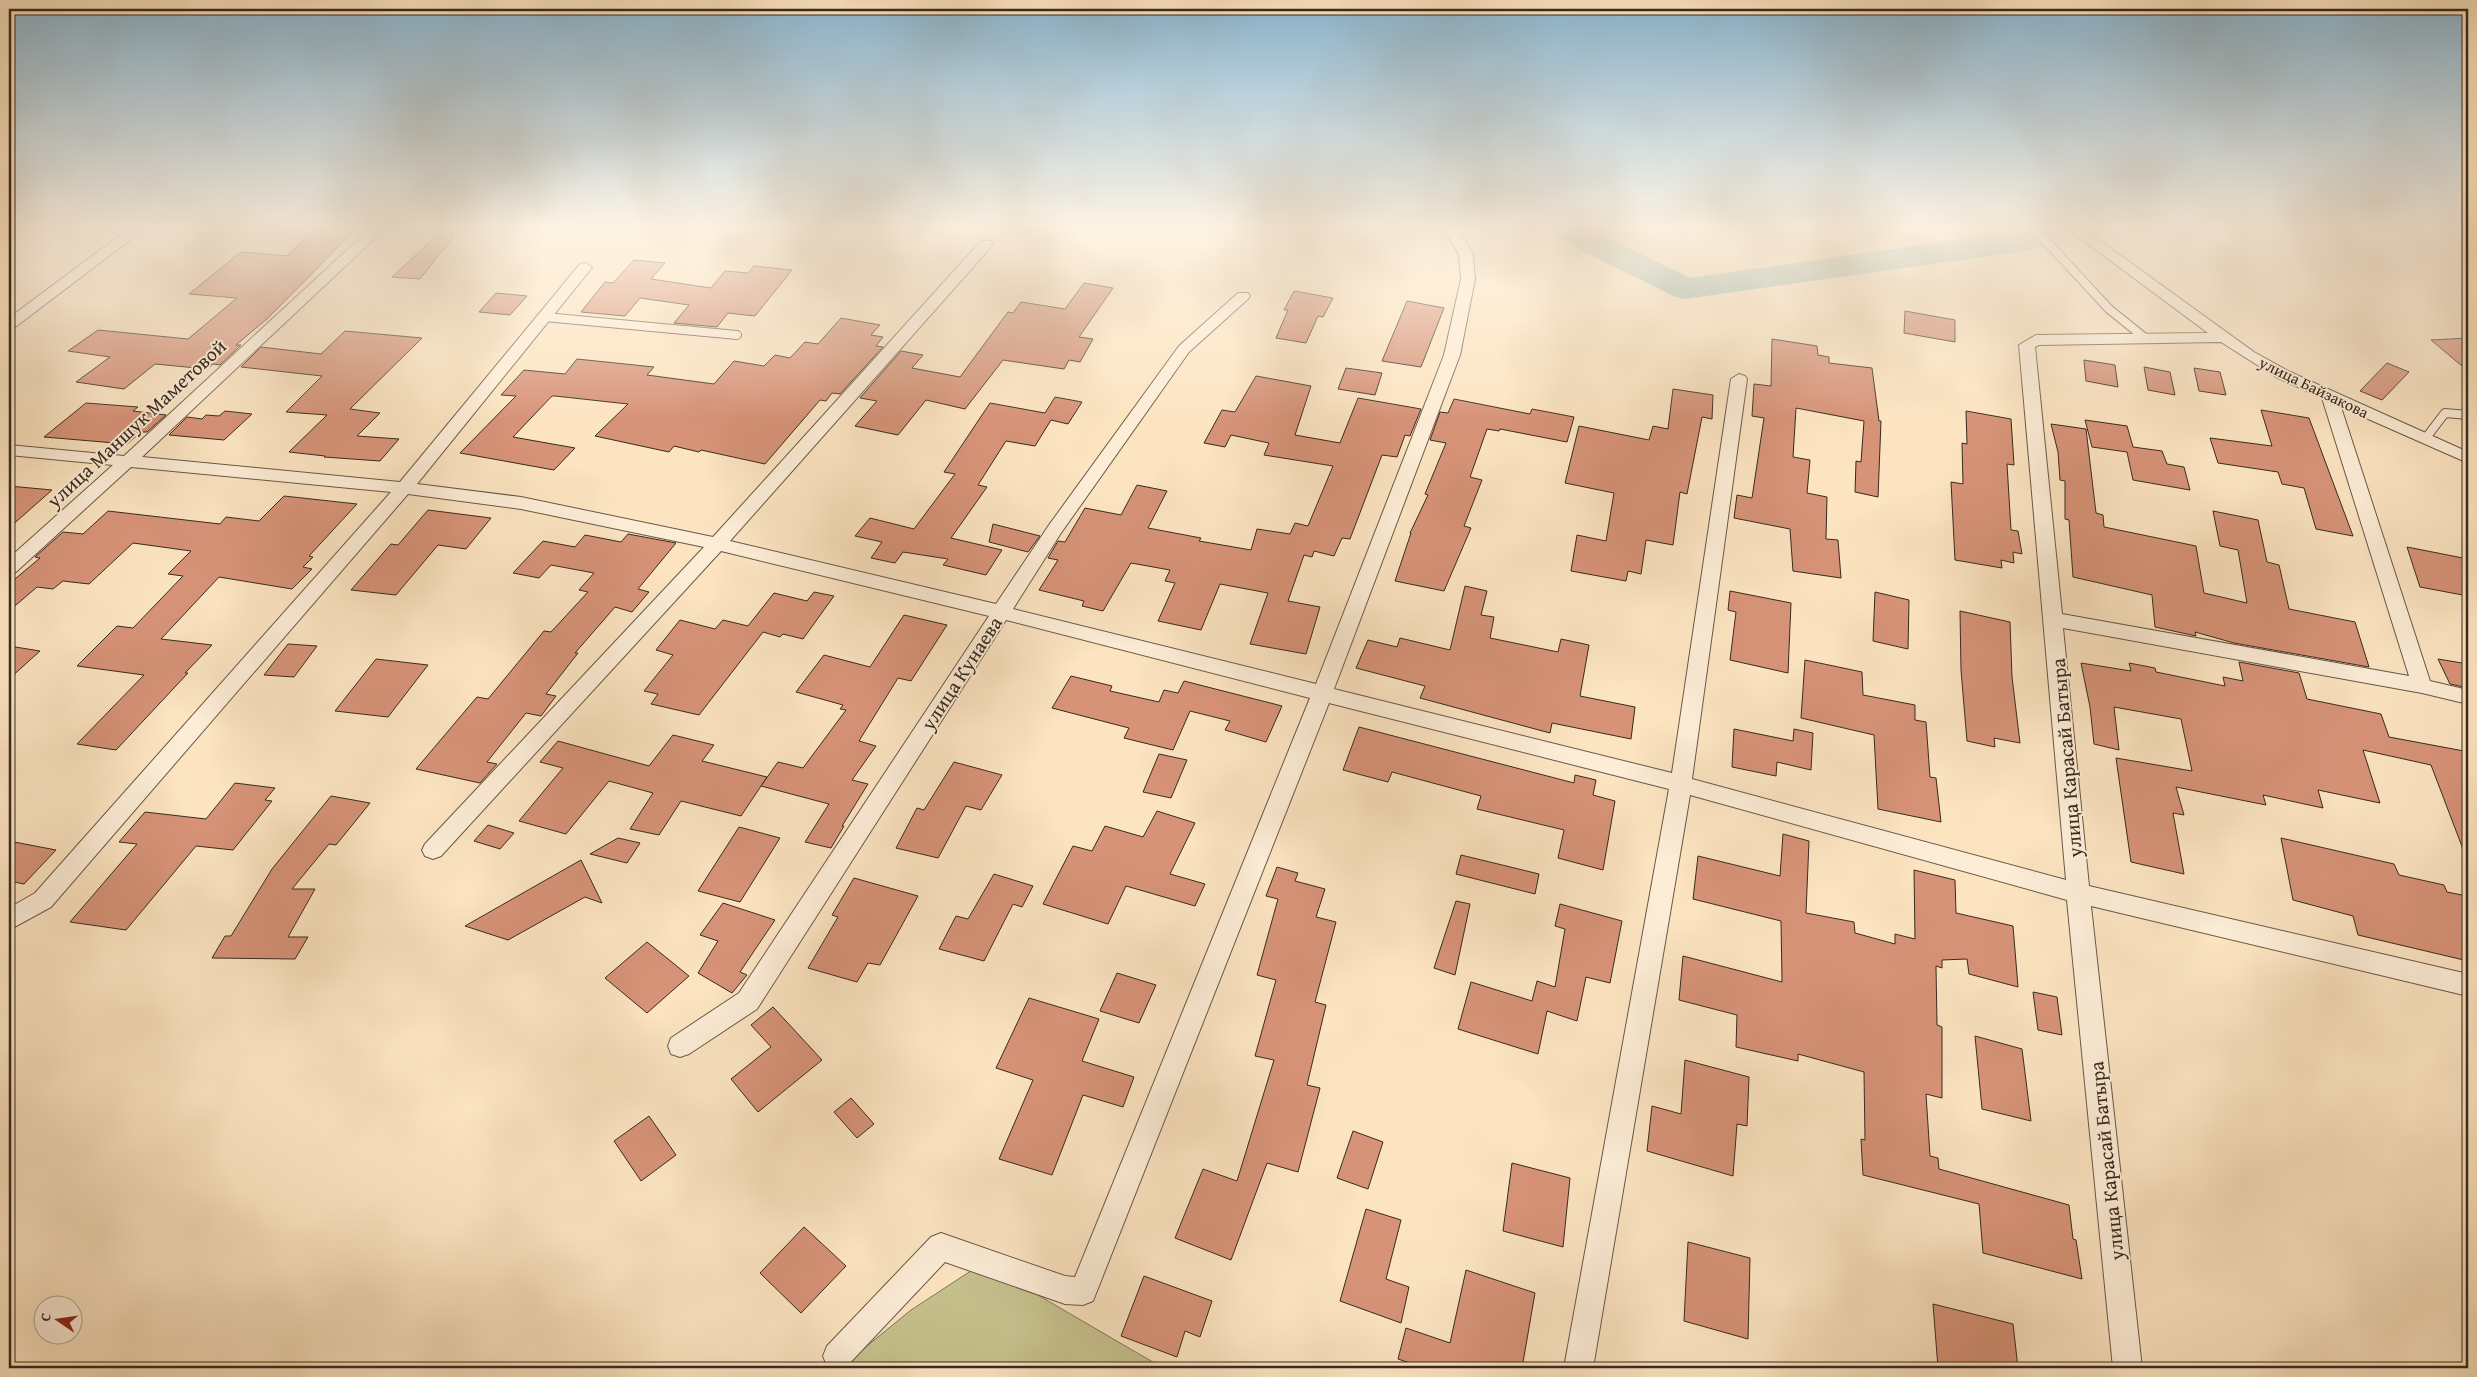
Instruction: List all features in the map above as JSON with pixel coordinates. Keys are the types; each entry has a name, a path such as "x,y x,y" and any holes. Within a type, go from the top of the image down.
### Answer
{"street":[{"path":"9,325 54,291"},
{"name":"улица Маншук Маметовой","path":"9,568 128,461 311,291"},
{"path":"9,920 43,900 404,488 566,291"},
{"path":"433,850 718,544 944,291"},
{"path":"837,1356 941,1247 1065,1290 1083,1291 1322,694 1452,355 1465,291"},
{"name":"улица Байзакова","path":"2161,291 2224,337 2282,374 2468,458"},
{"name":"улица Кунаева","path":"680,1046 748,1001 1055,529 1184,349 1243,296"},
{"name":"улица Карасай Батыра","path":"2127,1368 2078,893 2027,345 2036,340 2224,337"},
{"path":"1578,1368 1681,784 1739,378"},
{"path":"2330,397 2422,686"},
{"path":"9,450 404,488 521,503 718,544 1000,612 1681,784 2078,893 2468,985"},
{"path":"2054,619 2422,686 2468,697"}],"lane":[{"path":"2093,291 2109,309 2145,338"},
{"path":"545,317 738,335"},
{"path":"2425,439 2445,413 2468,416"}],"shaded area":[{"path":"983,1263 1163,1368 840,1368 911,1310"}],"building":[{"path":"192,291 294,291 268,318 236,345 241,345 220,365 213,364 207,369 155,364 124,389 76,382 110,357 68,351 98,330 188,339 237,298 189,294"},
{"path":"598,291 775,291 755,316 728,313 717,327 674,323 689,305 640,298 625,316 581,312"},
{"path":"1078,291 1111,291 1079,337 1093,339 1080,362 1069,360 1064,369 1003,360 965,409 926,400 898,435 855,426 877,401 860,398 901,351 923,355 912,368 960,377 1008,312 1013,313 1021,302 1065,309"},
{"path":"1294,291 1333,298 1323,317 1318,316 1306,343 1276,338 1288,310 1284,310"},
{"path":"496,293 527,296 510,315 479,312"},
{"path":"1407,301 1444,308 1421,367 1382,361"},
{"path":"1905,311 1955,320 1955,342 1904,333"},
{"path":"841,318 880,325 871,335 883,337 876,346 883,347 840,394 832,393 826,401 820,400 765,464 674,446 669,452 595,436 628,404 555,396 552,396 513,437 575,448 554,470 460,453 516,396 501,395 524,370 565,374 577,359 654,367 647,375 714,384 734,361 764,366 775,355 790,358 805,342 818,344"},
{"path":"345,331 422,338 350,409 380,413 357,436 399,439 380,461 324,457 289,452 327,415 286,412 322,376 241,367 261,347 321,354"},
{"path":"2468,338 2468,371 2431,340"},
{"path":"1772,339 1817,346 1818,355 1829,357 1829,363 1872,368 1879,421 1881,421 1878,497 1855,492 1856,461 1861,462 1864,421 1796,408 1793,457 1810,460 1807,493 1827,497 1826,539 1838,540 1841,578 1793,571 1790,529 1734,518 1737,495 1752,498 1764,418 1752,416 1754,384 1771,386"},
{"path":"2084,360 2115,365 2118,387 2086,381"},
{"path":"2387,363 2409,372 2382,400 2360,391"},
{"path":"2144,367 2170,372 2175,395 2148,390"},
{"path":"1346,368 1382,373 1375,395 1338,389"},
{"path":"2194,368 2220,372 2226,395 2199,391"},
{"path":"1256,376 1311,386 1295,435 1340,443 1358,398 1421,409 1410,436 1405,435 1397,457 1382,455 1350,539 1342,538 1334,556 1314,551 1312,557 1304,555 1288,601 1320,607 1306,654 1250,644 1268,593 1220,584 1201,630 1158,621 1175,583 1165,581 1170,570 1131,563 1103,611 1082,606 1084,601 1039,590 1058,560 1048,558 1058,541 1065,542 1085,508 1121,515 1137,485 1167,491 1148,528 1201,538 1199,541 1251,550 1257,529 1290,534 1295,523 1308,526 1333,466 1264,455 1269,443 1231,435 1225,447 1204,443 1222,410 1235,412"},
{"path":"1673,389 1713,395 1712,419 1702,417 1687,494 1680,492 1673,545 1646,540 1641,574 1628,571 1626,581 1571,571 1577,535 1606,541 1614,493 1565,483 1579,426 1649,440 1653,426 1668,429"},
{"path":"1055,397 1082,402 1068,424 1051,420 1035,446 1006,441 978,485 987,487 951,538 1002,550 986,575 943,565 948,559 903,552 895,563 871,558 882,542 855,536 870,518 914,529 955,474 944,472 990,403 1045,413"},
{"path":"1454,399 1530,414 1532,409 1574,417 1567,442 1500,429 1499,431 1487,429 1470,477 1482,480 1464,526 1471,528 1444,591 1395,581 1410,533 1428,495 1425,494 1446,443 1430,440 1440,412 1448,413"},
{"path":"86,403 138,407 133,411 166,415 147,432 141,432 127,444 44,437"},
{"path":"2261,410 2309,418 2353,536 2316,529 2304,488 2282,484 2278,472 2218,463 2210,438 2272,446"},
{"path":"225,411 252,414 224,440 169,435 187,417 202,419 206,415 219,416"},
{"path":"1966,411 2011,419 2014,465 2007,464 2011,530 2018,531 2022,554 2013,552 2014,563 2001,560 2002,568 1955,560 1951,482 1963,484 1962,443 1967,444"},
{"path":"2085,420 2127,426 2133,447 2162,451 2167,464 2184,467 2190,490 2133,480 2127,452 2092,447"},
{"path":"2051,424 2086,429 2096,513 2103,515 2104,527 2196,546 2204,593 2247,603 2238,550 2220,546 2213,511 2258,520 2267,562 2279,565 2289,609 2355,622 2369,667 2234,643 2195,632 2196,636 2155,627 2152,595 2073,577 2069,520 2065,519 2065,481 2060,480 2058,452"},
{"path":"9,486 52,490 9,528"},
{"path":"284,496 357,504 309,556 313,557 303,567 312,569 292,589 219,577 161,639 212,645 116,750 77,744 144,675 77,666 117,626 133,628 183,576 168,574 191,551 133,543 89,584 63,581 53,589 37,587 9,611 9,584 40,558 35,557 63,532 83,534 108,511 220,524 226,517 259,521"},
{"path":"428,510 491,518 466,549 438,545 396,595 351,590 391,544 398,545"},
{"path":"993,524 1040,536 1028,552 989,542"},
{"path":"628,534 676,543 638,589 649,592 632,612 615,607 575,653 578,653 546,694 556,696 541,716 526,713 487,762 497,764 480,783 416,769 477,697 488,699 544,631 551,632 588,592 579,590 594,573 551,565 539,578 513,573 543,541 575,547 585,535 621,542"},
{"path":"2407,547 2468,559 2468,596 2420,587"},
{"path":"1465,586 1487,591 1481,615 1494,617 1490,638 1558,652 1561,639 1589,645 1580,696 1635,707 1631,739 1552,723 1550,733 1420,698 1425,686 1356,668 1368,640 1397,647 1400,638 1450,650"},
{"path":"1730,591 1791,603 1788,673 1730,660 1736,612 1728,610"},
{"path":"814,592 834,596 803,639 783,634 780,637 763,632 699,715 651,704 658,694 644,691 673,655 656,650 680,620 715,629 723,620 748,626 774,593 807,601"},
{"path":"1875,592 1909,600 1908,649 1873,641"},
{"path":"1960,611 2010,622 2012,677 2020,743 1994,738 1995,747 1967,741 1961,670"},
{"path":"904,615 947,625 911,681 898,678 859,741 876,746 852,780 868,784 831,848 805,842 829,804 761,786 778,762 803,768 846,710 840,709 843,705 796,692 824,655 870,667"},
{"path":"288,644 317,646 294,677 264,675"},
{"path":"9,646 40,651 9,679"},
{"path":"376,659 428,665 388,717 335,711"},
{"path":"2438,659 2468,664 2468,688 2450,684"},
{"path":"1805,660 1862,672 1863,695 1915,705 1915,720 1926,722 1930,777 1936,778 1941,822 1878,809 1874,735 1801,718"},
{"path":"2239,662 2299,673 2307,699 2381,714 2389,737 2464,751 2468,761 2468,857 2466,857 2431,765 2363,750 2380,803 2318,790 2323,808 2263,795 2266,805 2176,787 2184,815 2173,813 2184,874 2131,862 2116,758 2192,771 2181,719 2114,707 2119,750 2094,744 2090,707 2081,663 2131,671 2129,663 2155,668 2156,672 2225,686 2223,677 2243,681"},
{"path":"1071,676 1112,686 1110,691 1159,702 1164,690 1178,693 1184,681 1282,706 1266,742 1225,730 1230,721 1190,711 1173,750 1124,738 1129,728 1052,708"},
{"path":"1359,727 1574,783 1575,775 1596,780 1593,795 1615,801 1603,870 1558,858 1564,830 1477,809 1481,796 1392,772 1388,782 1343,770"},
{"path":"1734,729 1793,741 1794,729 1813,733 1811,770 1777,762 1776,776 1732,767"},
{"path":"673,735 714,745 702,761 767,777 741,816 681,801 659,835 630,829 653,793 609,781 566,834 519,821 563,768 540,762 558,741 649,766"},
{"path":"1159,754 1187,760 1171,798 1143,792"},
{"path":"954,762 1002,775 981,810 966,806 938,858 896,848 917,808 924,810"},
{"path":"235,783 275,788 265,800 272,801 233,850 196,846 126,930 70,922 137,844 119,842 145,812 206,819"},
{"path":"331,796 370,803 336,845 329,844 292,889 315,889 288,937 308,937 295,959 212,958 225,936 231,936 272,869"},
{"path":"1157,811 1195,823 1170,874 1205,884 1195,906 1126,886 1108,924 1043,904 1073,846 1092,851 1105,826 1143,837"},
{"path":"488,825 514,833 500,849 474,841"},
{"path":"739,827 780,838 740,902 698,891"},
{"path":"1783,834 1809,841 1806,913 1854,922 1855,933 1895,944 1895,934 1915,939 1914,870 1955,880 1956,913 2013,926 2018,987 1969,974 1967,959 1942,960 1942,968 1936,966 1937,1025 1942,1027 1942,1098 1926,1094 1930,1156 1938,1158 1939,1169 2069,1205 2073,1239 2076,1240 2082,1279 1983,1253 1979,1204 1863,1175 1861,1139 1865,1140 1864,1072 1798,1054 1798,1061 1736,1047 1737,1015 1679,1000 1683,956 1782,982 1781,921 1693,899 1698,856 1780,876"},
{"path":"618,838 640,843 627,863 590,854"},
{"path":"2281,838 2394,864 2399,875 2444,885 2447,892 2462,895 2468,912 2468,961 2358,935 2353,916 2293,900"},
{"path":"9,841 56,850 24,884 9,881"},
{"path":"1461,855 1539,874 1535,894 1456,874"},
{"path":"581,860 602,903 585,897 508,940 465,926"},
{"path":"1277,867 1298,873 1295,881 1325,889 1316,917 1336,922 1315,1002 1326,1005 1307,1085 1320,1088 1298,1172 1267,1163 1231,1260 1175,1238 1203,1169 1237,1181 1274,1060 1255,1056 1276,980 1257,975 1278,899 1266,896"},
{"path":"994,874 1033,886 1022,907 1013,904 984,961 939,949 956,916 968,919"},
{"path":"854,878 918,896 880,965 868,963 857,982 808,968 838,917 832,915"},
{"path":"1456,901 1470,904 1455,975 1434,968"},
{"path":"723,903 775,920 740,972 747,975 732,993 698,973 718,941 700,935"},
{"path":"1560,904 1622,921 1610,983 1586,977 1577,1021 1547,1011 1538,1054 1458,1029 1471,982 1532,1001 1537,981 1555,987 1565,929 1555,926"},
{"path":"647,942 689,976 647,1013 605,978"},
{"path":"1117,973 1156,985 1139,1023 1100,1011"},
{"path":"2033,992 2057,997 2062,1035 2038,1030"},
{"path":"1029,998 1099,1019 1082,1061 1134,1077 1123,1107 1083,1095 1052,1175 999,1159 1033,1080 996,1068"},
{"path":"773,1007 822,1060 758,1112 731,1079 771,1047 751,1025"},
{"path":"1975,1036 2022,1049 2031,1121 1982,1109"},
{"path":"1685,1060 1749,1077 1747,1126 1737,1124 1733,1176 1647,1151 1652,1106 1681,1114"},
{"path":"851,1098 874,1124 857,1138 834,1112"},
{"path":"649,1116 676,1155 641,1181 614,1141"},
{"path":"1353,1131 1383,1142 1368,1189 1337,1178"},
{"path":"1512,1163 1570,1178 1563,1247 1503,1231"},
{"path":"1366,1209 1401,1220 1386,1279 1409,1287 1401,1323 1340,1301"},
{"path":"804,1227 846,1266 801,1313 760,1273"},
{"path":"1688,1242 1750,1258 1748,1339 1684,1321"},
{"path":"1466,1270 1535,1293 1522,1368 1425,1368 1398,1359 1406,1328 1450,1343"},
{"path":"1144,1276 1212,1301 1200,1337 1185,1331 1177,1357 1121,1336"},
{"path":"1933,1304 2013,1324 2018,1368 1938,1368"}]}
